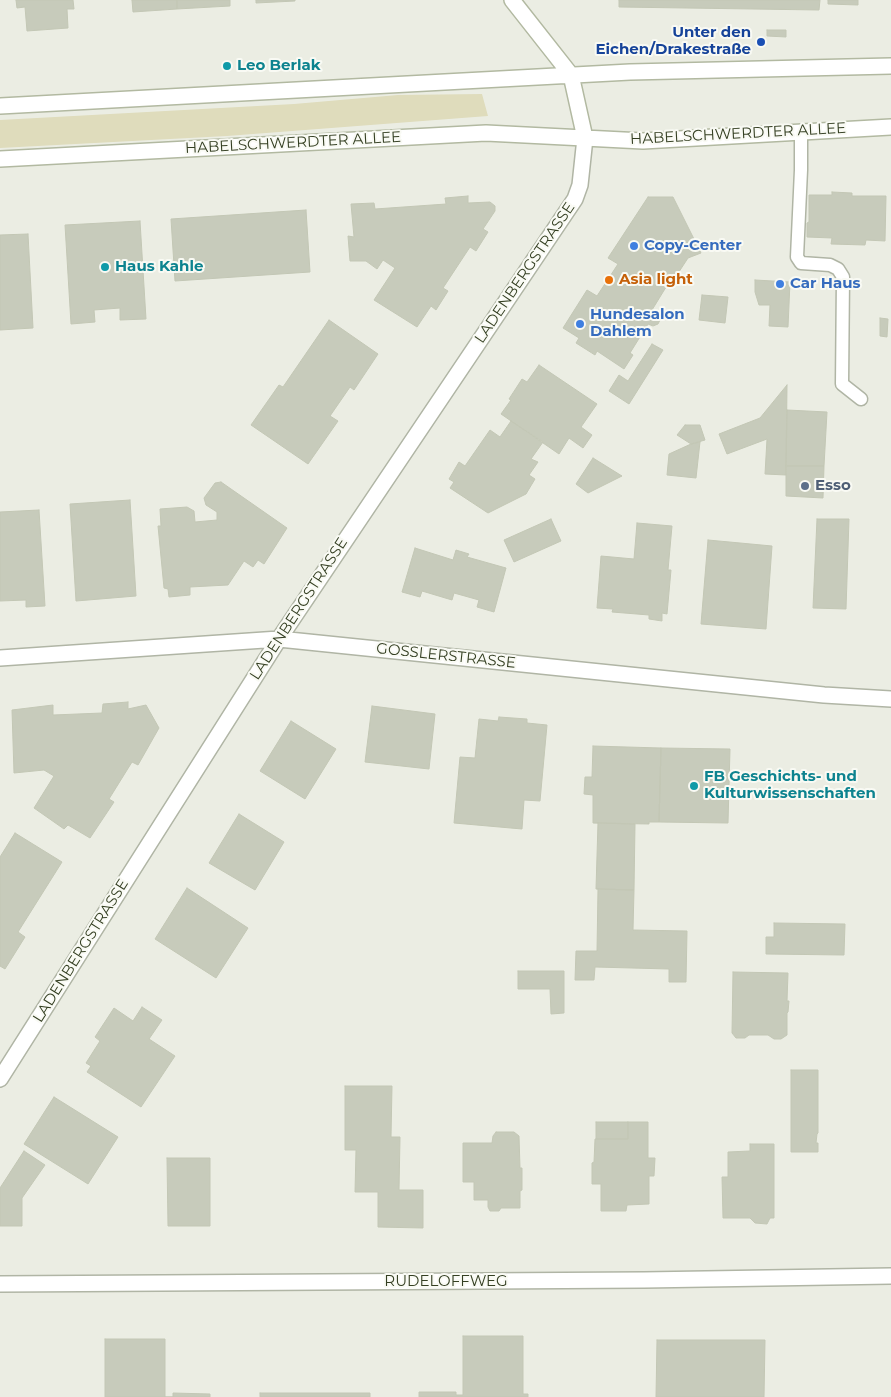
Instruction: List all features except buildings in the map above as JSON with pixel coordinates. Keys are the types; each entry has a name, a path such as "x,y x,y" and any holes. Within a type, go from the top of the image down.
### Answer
{"street":[{"path":"512,0 571,75 585,138"},
{"path":"0,106 630,72 891,66"},
{"name":"HABELSCHWERDTER ALLEE","path":"0,159 486,132 643,141 891,127"},
{"name":"LADENBERGSTRASSE","path":"0,1079 279,639 575,199 580,185 585,138"},
{"name":"GOSSLERSTRASSE","path":"0,658 279,639 815,694 891,699"},
{"name":"RUDELOFFWEG","path":"0,1284 644,1280 891,1276"}],"lane":[{"path":"801,131 797,257 801,263 830,265 838,269 843,277 842,384 861,399"}],"shaded area":[{"path":"482,94 488,116 227,136 0,148 0,120 294,104 398,95"}],"place":[{"name":"Unter den Eichen/Drakestraße","path":"761,42"},
{"name":"Leo Berlak","path":"227,66"},
{"name":"Copy-Center","path":"634,246"},
{"name":"Haus Kahle","path":"105,267"},
{"name":"Asia light","path":"609,280"},
{"name":"Car Haus","path":"780,284"},
{"name":"Hundesalon Dahlem","path":"580,324"},
{"name":"Esso","path":"805,486"},
{"name":"FB Geschichts- und Kulturwissenschaften","path":"694,786"}]}
